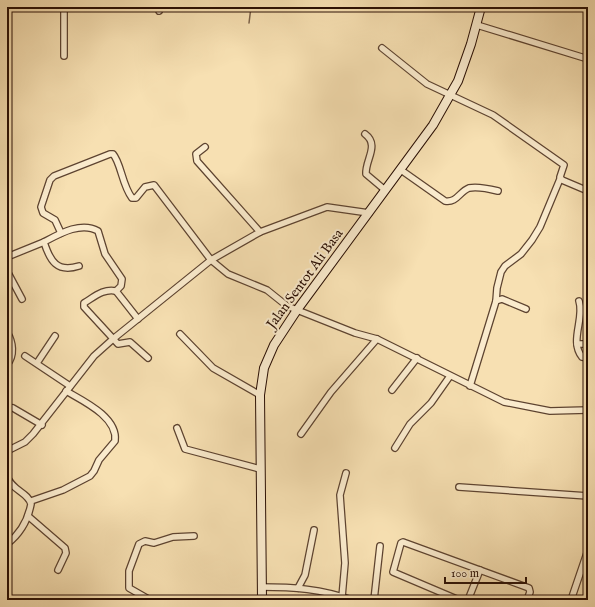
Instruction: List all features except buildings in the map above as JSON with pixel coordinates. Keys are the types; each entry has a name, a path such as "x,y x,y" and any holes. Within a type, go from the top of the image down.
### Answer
{"main road":[{"name":"Jalan Sentot Ali Basa","path":"262,600 260,395 264,368 274,345 297,310 433,125 458,82 481,7"}],"street":[{"path":"64,7 64,56"},
{"path":"477,24 588,60"},
{"path":"382,48 427,84 492,115 558,159 564,166 540,227 522,254 505,266 501,272 497,288 496,301 470,386"},
{"path":"365,134 371,139 372,147 366,174 386,190"},
{"path":"205,147 196,154 197,161 260,232"},
{"path":"61,233 56,220 43,213 40,207 50,180 60,174 113,154 116,158 122,180 132,198 136,198 145,187 154,186 211,260 228,274 261,287 287,306 355,333 377,339 504,402 550,412 588,410"},
{"path":"401,170 445,201 451,202 465,190 471,188 498,191"},
{"path":"560,179 588,191"},
{"path":"7,451 11,451 25,442 42,425 94,356 211,260 260,232 327,207 369,213"},
{"path":"7,257 44,242 61,233 84,227 98,231 105,254 122,279 121,286 116,291"},
{"path":"44,242 49,256 57,265 67,269 79,266"},
{"path":"7,271 22,299"},
{"path":"138,319 116,291 108,290 84,303 84,305 118,344 130,342 148,358"},
{"path":"496,301 502,299 526,309"},
{"path":"579,301 581,310 577,344 579,354 582,357 588,358"},
{"path":"7,332 13,345 7,365"},
{"path":"180,334 212,368 260,395"},
{"path":"37,363 55,336"},
{"path":"301,434 331,392 377,339"},
{"path":"577,344 588,344"},
{"path":"24,356 37,363 70,386"},
{"path":"392,390 417,358"},
{"path":"395,448 410,424 431,403 450,376"},
{"path":"31,501 63,490 90,476 99,460 116,441 115,431 109,420 66,392"},
{"path":"13,408 42,425"},
{"path":"177,428 185,449 260,469"},
{"path":"342,596 345,564 340,495 346,473"},
{"path":"7,476 12,486 31,501"},
{"path":"459,487 588,496"},
{"path":"7,544 15,538 28,516 31,501"},
{"path":"28,516 64,548 66,553 58,570"},
{"path":"298,588 305,575 314,530"},
{"path":"150,600 129,588 129,571 139,544 145,541 154,543 172,538 194,536"},
{"path":"459,600 393,572 400,545 403,542 529,588 530,592 527,600"},
{"path":"374,600 380,546"},
{"path":"571,600 588,550"},
{"path":"468,600 480,570"},
{"path":"581,573 588,575"},
{"path":"261,587 298,588 342,596 352,600"}],"waterway":[{"path":"249,23 251,7"}]}
